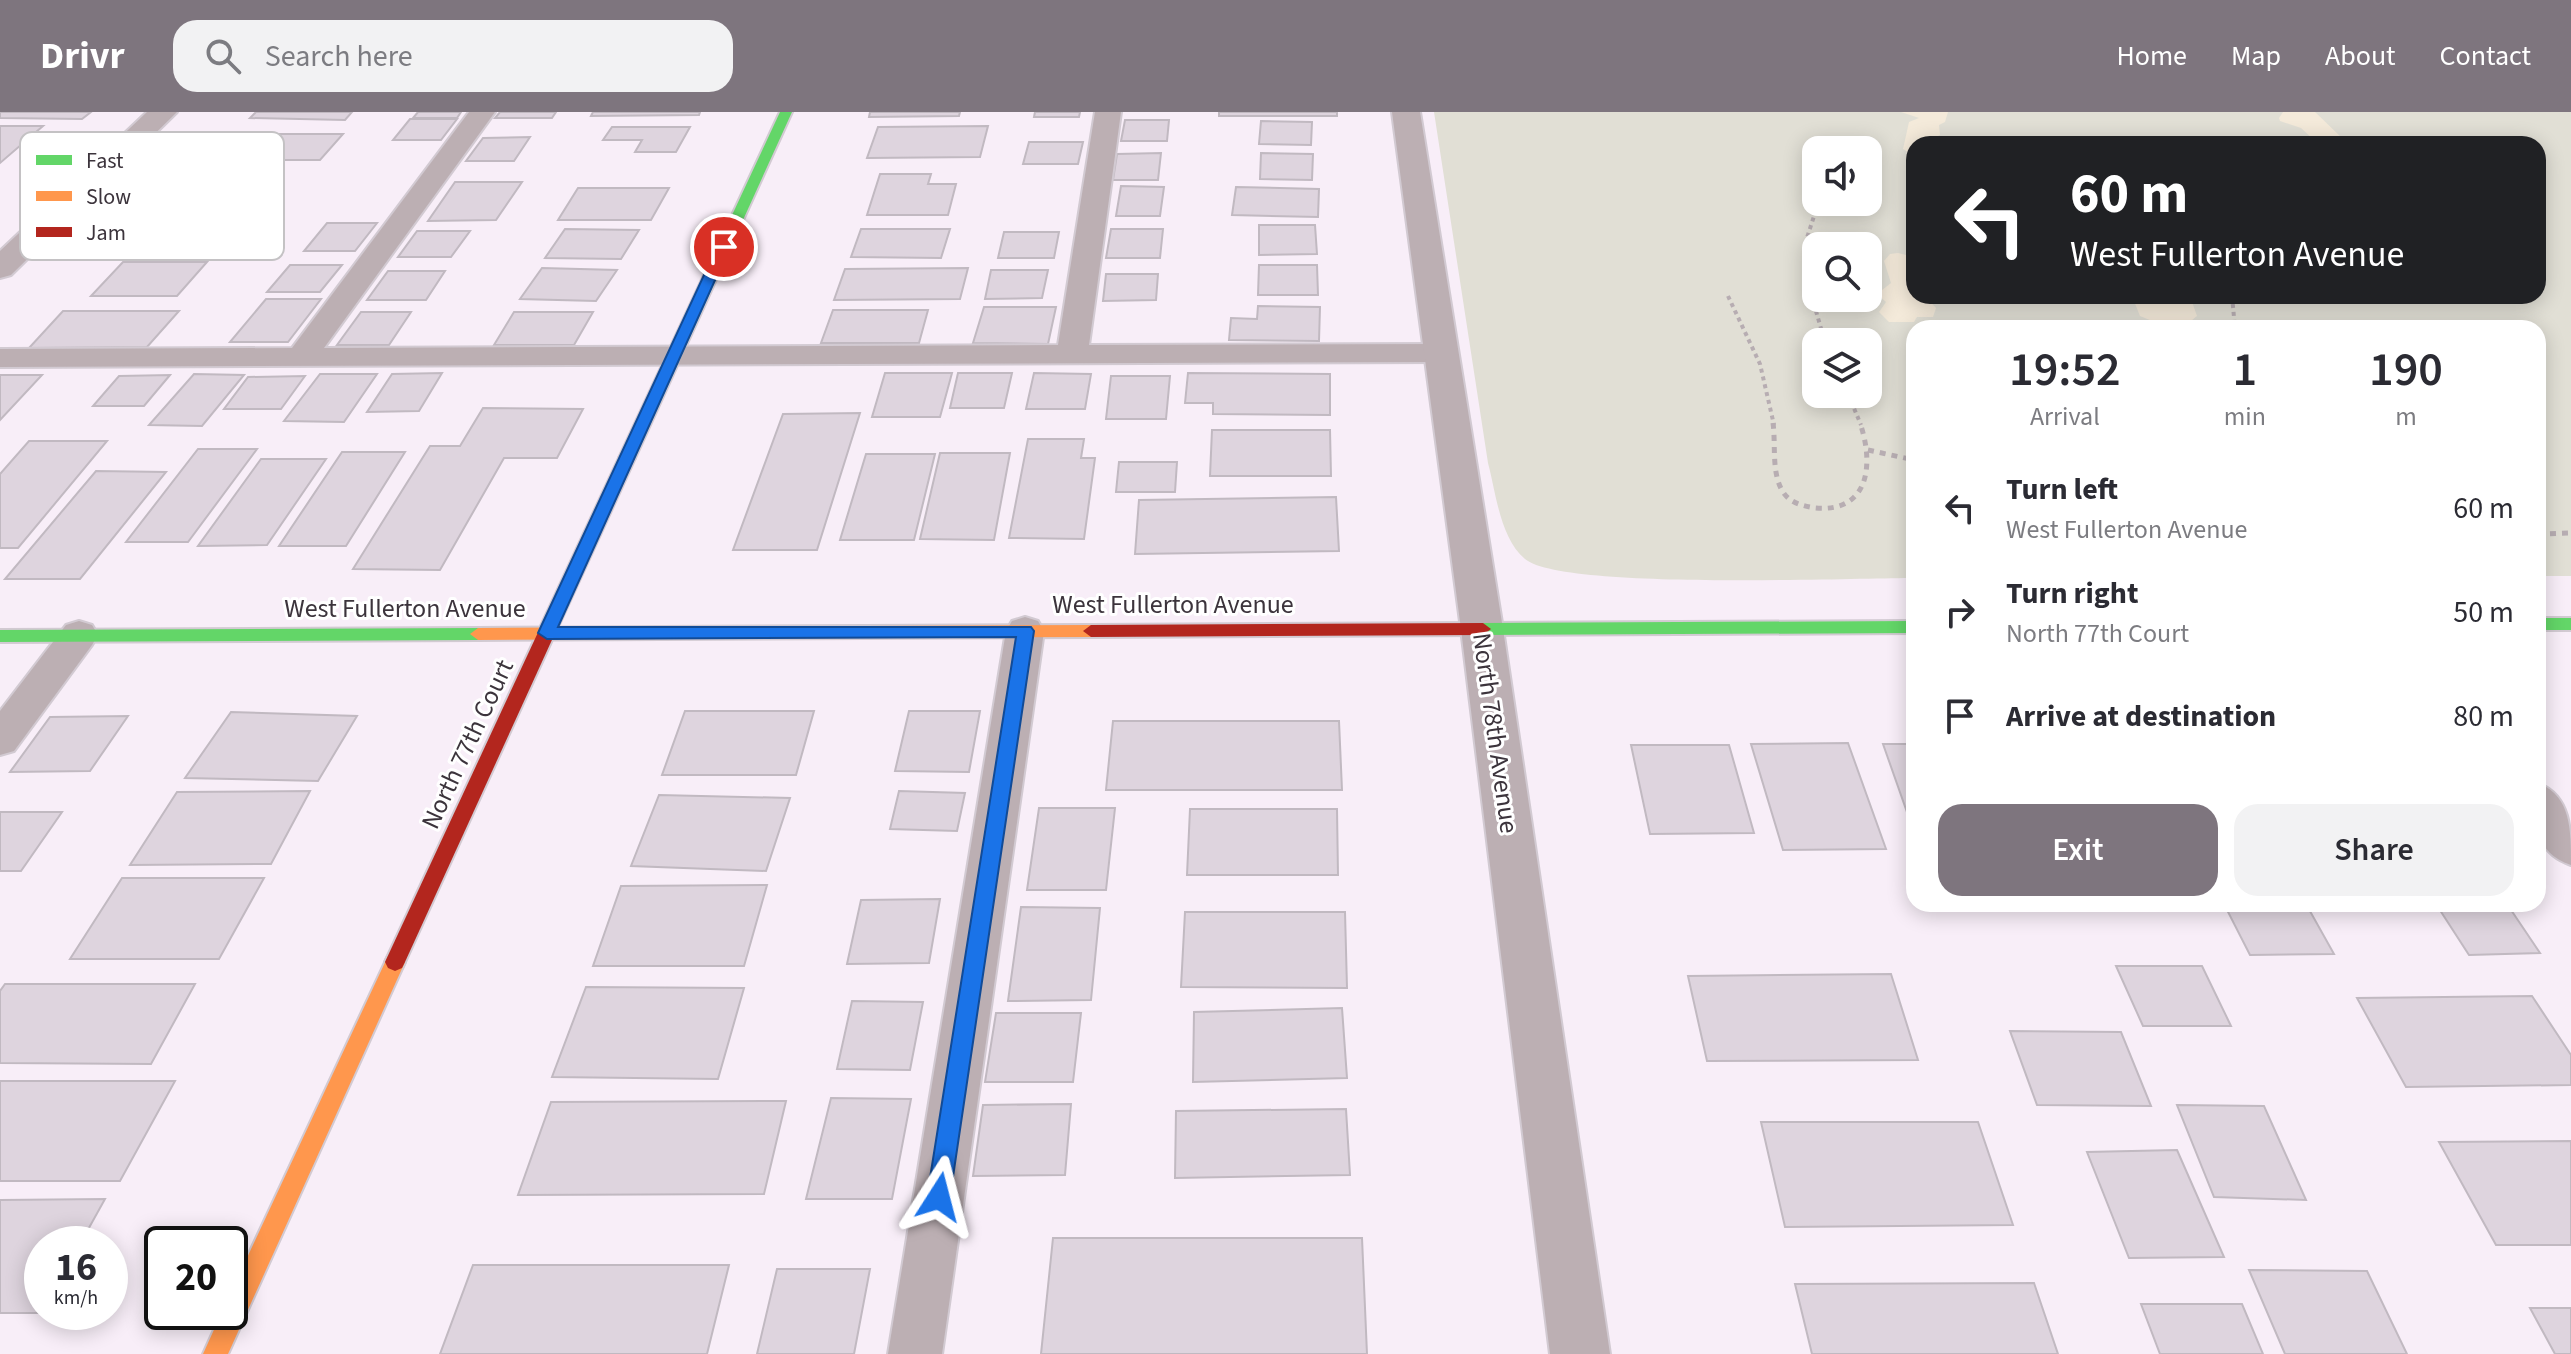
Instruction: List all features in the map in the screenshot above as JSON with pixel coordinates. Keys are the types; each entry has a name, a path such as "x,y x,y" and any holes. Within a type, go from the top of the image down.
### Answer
{"street":[{"path":"142,132 163,112"},
{"name":"North 77th Court","path":"215,1354 786,112"},
{"name":"North 78th Avenue","path":"1406,112 1482,629 1580,1354"},
{"path":"0,268 20,249"},
{"path":"2546,624 2571,624"},
{"name":"West Fullerton Avenue","path":"0,636 1906,627"},
{"path":"2546,812 2571,846"}],"lane":[{"path":"301,357 482,112"},
{"path":"1072,353 1108,112"},
{"path":"0,358 1442,353"},
{"path":"915,1354 1025,631"},
{"path":"0,740 79,635"}],"path":[{"path":"1814,216 1804,247 1811,294 1821,328"},
{"path":"1728,296 1752,339 1766,377 1777,479 1787,497 1803,506 1829,511 1843,507 1857,494 1868,466 1868,450 1853,408"},
{"path":"1868,450 1906,458"},
{"path":"2546,534 2571,533"}],"shaded area":[{"path":"1434,112 2571,112 2571,576 2546,576 2546,320 1906,320 1906,578 1709,580 1592,575 1549,569 1525,559 1504,527 1488,463"}],"sand":[{"path":"1901,112 1948,112 1945,122 1939,125 1940,135 1906,136 1906,151 1903,149 1909,122 1919,118"},
{"path":"2283,112 2315,112 2340,136 2310,136 2301,128 2279,118"},
{"path":"1890,254 1906,255 1906,304 1932,304 1936,308 1933,317 1889,322 1879,312 1882,312 1886,302 1882,298 1882,290 1891,283 1884,261"},
{"path":"2135,304 2193,304 2197,316 2192,320 2150,320 2140,316"}],"building":[{"path":"0,112 91,112 82,119 0,118"},
{"path":"256,112 352,112 345,120 250,118"},
{"path":"418,112 461,112 457,118 413,118"},
{"path":"500,112 556,112 552,118 495,118"},
{"path":"593,112 700,112 699,115 591,116"},
{"path":"870,112 960,112 959,116 869,117"},
{"path":"1035,112 1080,112 1079,117 1034,117"},
{"path":"1219,112 1337,112 1337,116 1219,116"},
{"path":"410,119 457,119 441,140 393,140"},
{"path":"1125,120 1169,120 1167,141 1121,141"},
{"path":"1261,121 1312,122 1311,145 1259,144"},
{"path":"0,126 43,126 36,132 20,132 20,146 0,163"},
{"path":"988,126 980,157 867,158 878,127"},
{"path":"612,127 690,127 676,152 635,152 642,140 603,140"},
{"path":"284,134 343,134 320,160 284,160"},
{"path":"530,137 514,161 466,161 483,138"},
{"path":"1029,142 1083,142 1078,164 1023,164"},
{"path":"1161,153 1158,180 1113,180 1117,154"},
{"path":"1261,153 1313,154 1312,180 1260,179"},
{"path":"880,174 931,174 928,184 956,184 948,215 867,215"},
{"path":"455,182 522,182 496,220 428,221"},
{"path":"1121,186 1164,187 1160,216 1116,216"},
{"path":"1236,187 1319,189 1318,217 1232,215"},
{"path":"578,188 669,188 651,220 558,220"},
{"path":"327,223 377,223 355,251 304,251"},
{"path":"1259,225 1315,225 1317,254 1259,255"},
{"path":"565,229 639,230 621,259 545,258"},
{"path":"861,229 950,229 941,258 851,257"},
{"path":"1111,229 1163,229 1160,258 1106,258"},
{"path":"417,231 470,231 451,257 398,257"},
{"path":"1004,232 1059,232 1054,258 998,258"},
{"path":"123,262 207,262 177,296 91,296"},
{"path":"290,265 342,265 320,292 267,292"},
{"path":"1259,265 1317,265 1318,295 1258,295"},
{"path":"542,268 617,270 596,301 520,299"},
{"path":"968,268 960,299 834,300 845,269"},
{"path":"991,270 1048,270 1042,298 985,299"},
{"path":"388,271 445,271 426,300 367,300"},
{"path":"1106,274 1158,274 1156,300 1103,301"},
{"path":"266,299 321,299 288,342 230,342"},
{"path":"1258,306 1320,307 1319,341 1229,340 1231,318 1257,319"},
{"path":"984,307 1056,307 1048,344 973,343"},
{"path":"833,310 928,310 919,343 821,343"},
{"path":"63,311 179,311 147,347 29,348"},
{"path":"361,312 411,312 389,345 337,345"},
{"path":"514,312 593,312 574,345 494,345"},
{"path":"442,373 419,411 367,412 392,374"},
{"path":"885,373 952,373 940,417 872,417"},
{"path":"958,373 1012,373 1004,408 950,408"},
{"path":"1034,373 1091,374 1085,409 1026,409"},
{"path":"1188,373 1330,374 1330,415 1213,414 1213,403 1185,403"},
{"path":"194,374 244,375 202,426 149,425"},
{"path":"320,374 377,374 344,422 284,421"},
{"path":"0,375 42,375 0,420"},
{"path":"170,375 144,406 93,406 119,376"},
{"path":"305,376 281,409 224,409 248,377"},
{"path":"1111,376 1170,376 1166,419 1106,419"},
{"path":"483,408 583,409 557,458 504,458 440,570 353,569 430,446 460,446"},
{"path":"860,413 817,550 733,550 783,414"},
{"path":"1212,430 1330,430 1331,476 1210,476"},
{"path":"1028,439 1084,439 1081,458 1095,458 1084,539 1009,538"},
{"path":"29,441 107,441 18,548 0,548 0,474"},
{"path":"198,449 257,449 188,542 126,542"},
{"path":"342,452 405,452 346,546 279,546"},
{"path":"940,453 1010,453 994,540 920,539"},
{"path":"866,454 935,454 914,540 840,540"},
{"path":"261,459 326,459 267,545 198,546"},
{"path":"1119,462 1177,462 1175,492 1116,492"},
{"path":"96,471 166,472 80,579 5,579"},
{"path":"1336,497 1339,551 1135,554 1139,500"},
{"path":"685,711 814,711 796,775 662,775"},
{"path":"909,711 980,711 969,772 895,771"},
{"path":"231,712 357,716 318,781 185,778"},
{"path":"128,716 90,771 10,772 50,717"},
{"path":"1113,721 1339,721 1342,790 1106,790"},
{"path":"1848,743 1886,849 1783,850 1751,744"},
{"path":"1883,744 1906,744 1906,809"},
{"path":"1631,745 1729,745 1754,833 1650,834"},
{"path":"310,791 271,864 130,865 177,792"},
{"path":"899,791 965,793 957,831 890,829"},
{"path":"659,795 790,798 766,871 631,866"},
{"path":"1039,808 1115,808 1106,890 1027,890"},
{"path":"1190,809 1337,809 1338,875 1187,875"},
{"path":"0,812 62,812 21,871 0,871"},
{"path":"122,878 264,878 219,959 70,959"},
{"path":"767,885 744,966 593,966 621,886"},
{"path":"940,899 929,963 847,964 861,900"},
{"path":"1021,907 1100,908 1091,1000 1008,1001"},
{"path":"1185,912 1345,912 1347,988 1181,987"},
{"path":"2228,912 2310,912 2334,954 2250,955"},
{"path":"2441,912 2512,912 2540,953 2469,955"},
{"path":"2116,966 2202,966 2231,1026 2143,1026"},
{"path":"1891,974 1918,1060 1707,1061 1688,976"},
{"path":"5,984 195,984 151,1064 0,1063 0,991"},
{"path":"586,987 744,988 718,1079 552,1077"},
{"path":"2532,996 2571,1055 2571,1085 2406,1087 2357,998"},
{"path":"852,1001 923,1002 910,1070 837,1069"},
{"path":"1342,1008 1347,1078 1193,1082 1194,1012"},
{"path":"996,1013 1081,1013 1073,1082 985,1082"},
{"path":"2010,1031 2121,1032 2151,1106 2037,1105"},
{"path":"0,1081 175,1081 120,1181 0,1181"},
{"path":"831,1098 911,1099 892,1199 806,1199"},
{"path":"786,1101 764,1194 518,1195 551,1102"},
{"path":"1071,1104 1065,1175 973,1176 983,1105"},
{"path":"2177,1105 2264,1106 2306,1200 2214,1197"},
{"path":"1346,1109 1350,1175 1175,1178 1176,1111"},
{"path":"1761,1122 1978,1122 2013,1225 1785,1227"},
{"path":"2571,1141 2571,1245 2496,1245 2439,1142"},
{"path":"2177,1150 2224,1257 2129,1258 2087,1152"},
{"path":"105,1199 90,1226 24,1226 24,1313 0,1313 0,1200"},
{"path":"1053,1238 1362,1238 1367,1354 1041,1354"},
{"path":"473,1265 729,1265 707,1354 440,1354"},
{"path":"777,1269 870,1269 854,1354 757,1354"},
{"path":"2249,1270 2367,1271 2407,1354 2285,1354"},
{"path":"2034,1283 2058,1354 1812,1354 1795,1284"},
{"path":"2141,1304 2242,1304 2263,1354 2160,1354"},
{"path":"2530,1308 2571,1308 2571,1354 2555,1354"}],"traffic: fast":[{"path":"627,458 786,112"},
{"path":"2546,624 2571,624"},
{"path":"1483,629 1906,627"},
{"path":"0,636 478,634"}],"traffic: slow":[{"path":"478,634 1091,631"},
{"path":"215,1354 395,962"}],"traffic: jam":[{"path":"395,962 627,458"},
{"path":"1091,631 1483,629"}],"route":[{"path":"724,247 547,633 1025,631 939,1197"}]}
